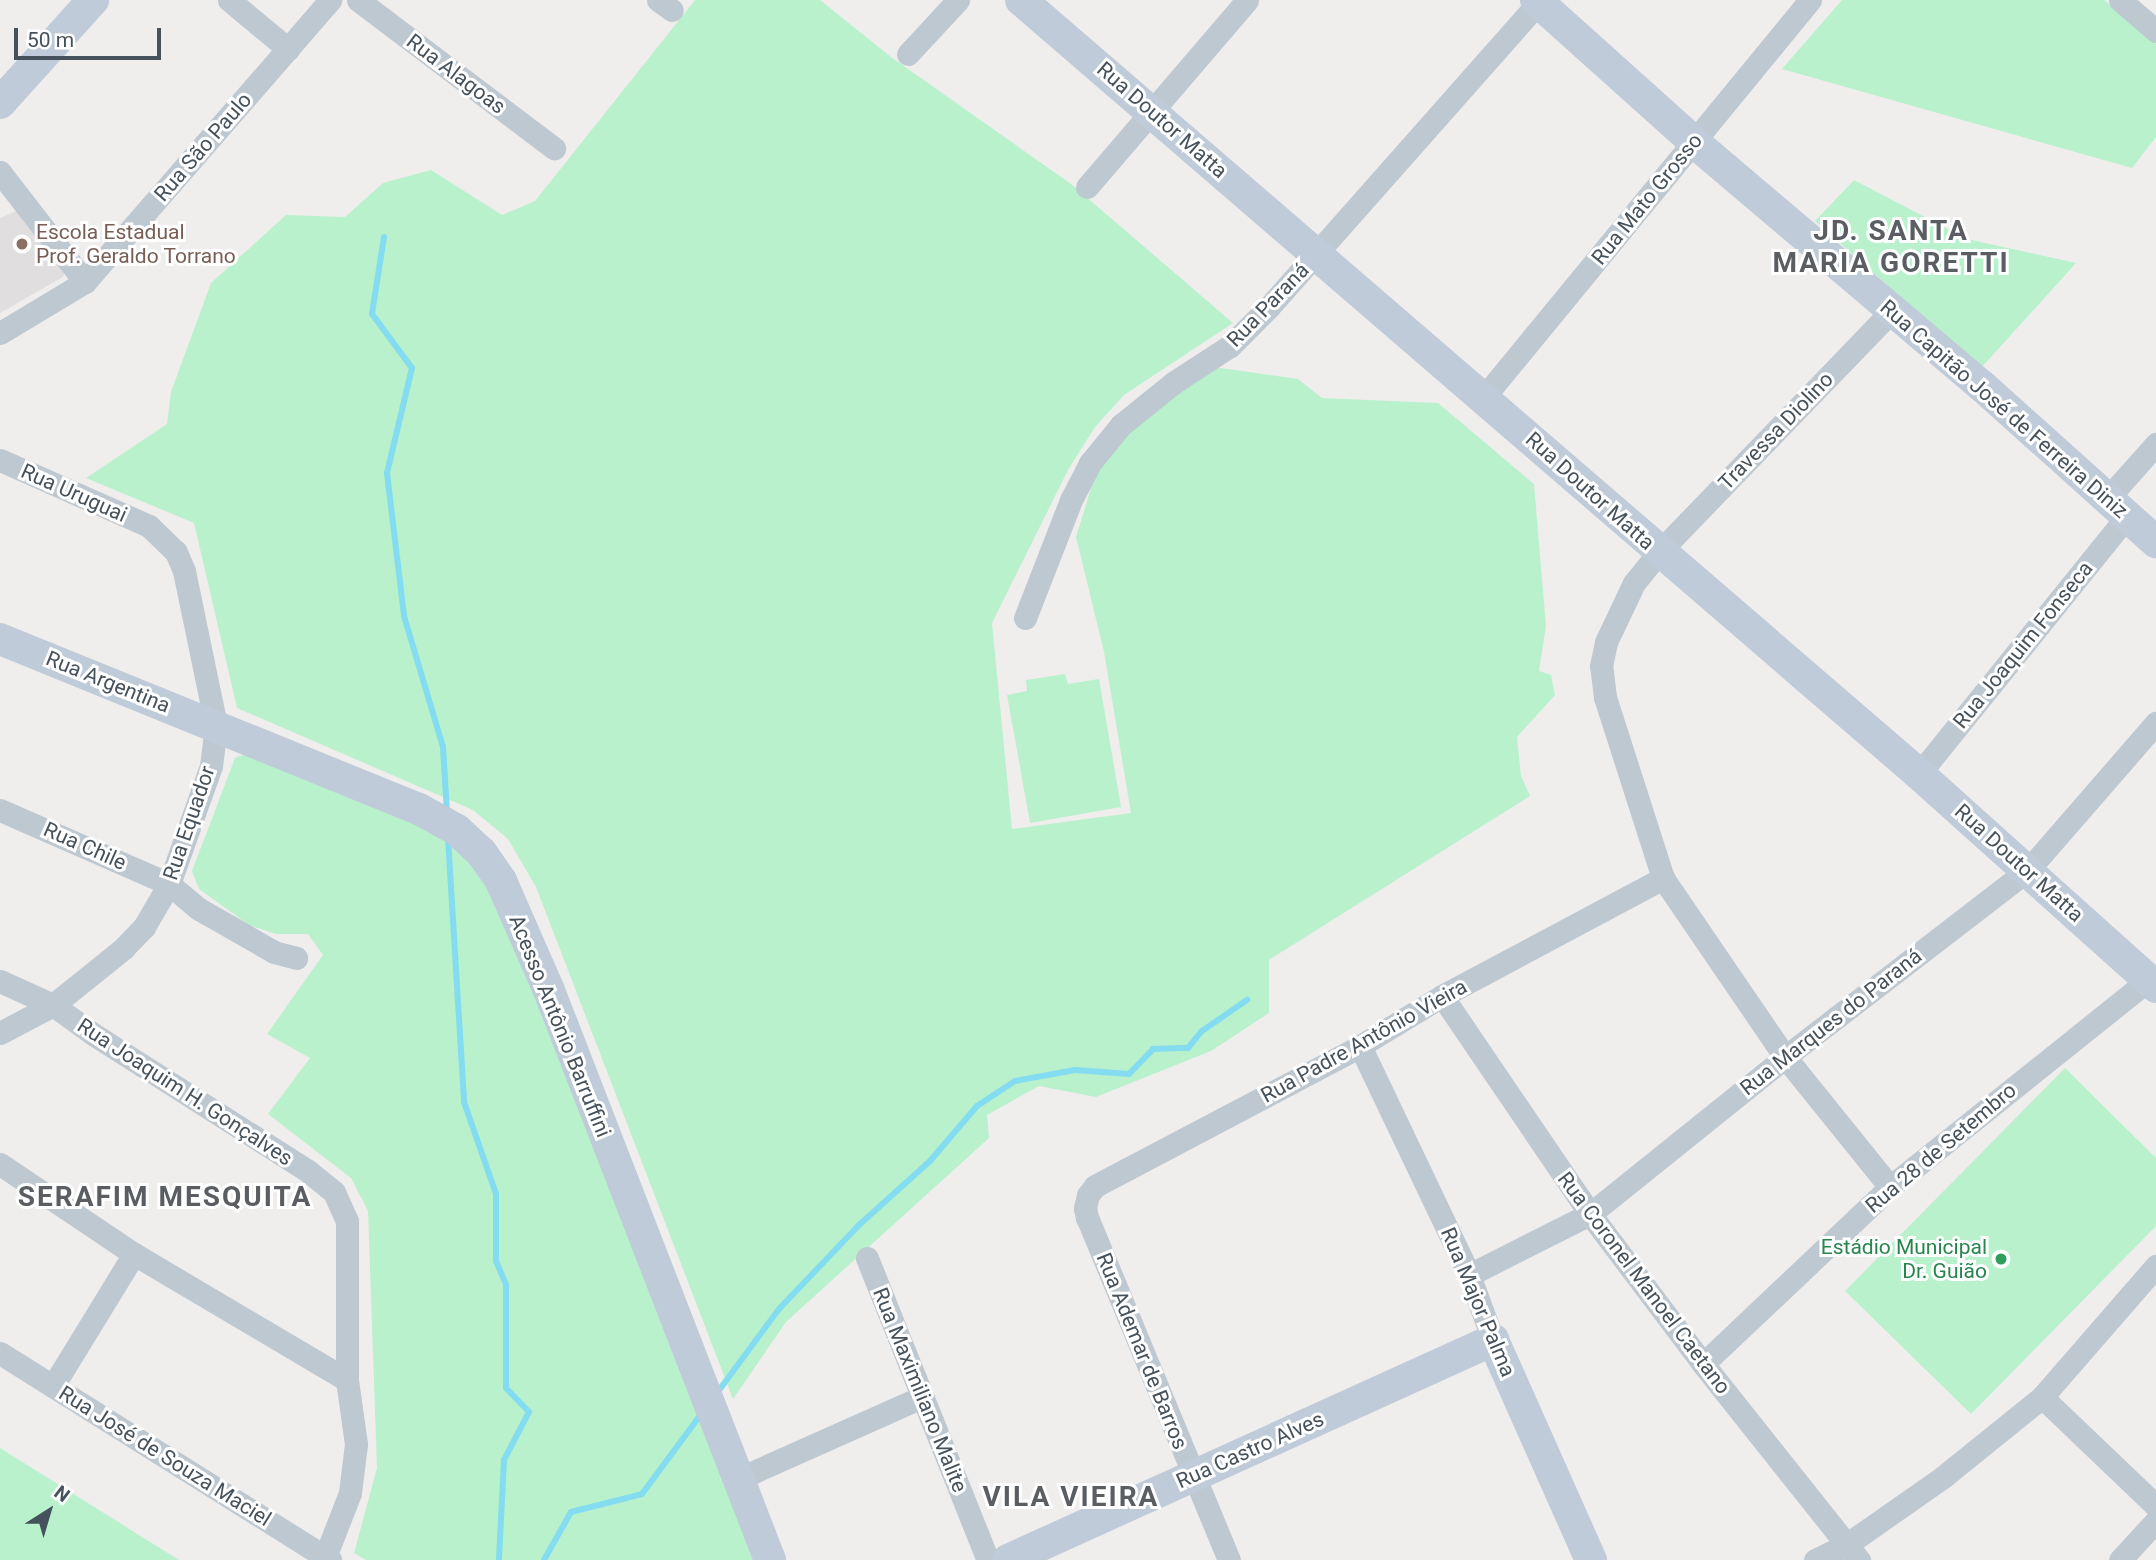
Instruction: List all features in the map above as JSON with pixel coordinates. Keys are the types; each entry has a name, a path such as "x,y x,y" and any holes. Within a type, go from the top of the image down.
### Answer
{"street":[{"path":"0,103 93,0"},
{"path":"229,0 288,48"},
{"name":"Rua São Paulo","path":"0,333 85,282 330,0"},
{"name":"Rua Alagoas","path":"358,0 554,148"},
{"path":"908,54 958,0"},
{"name":"Rua Doutor Matta","path":"1021,0 1484,397 2153,979"},
{"path":"1087,187 1247,0"},
{"name":"Rua Mato Grosso","path":"1484,397 1810,0"},
{"path":"2120,0 2156,31"},
{"name":"Rua Capitão José de Ferreira Diniz","path":"1538,1 1694,142 1893,310 2156,542"},
{"name":"Rua Paraná","path":"1025,618 1071,500 1090,463 1105,444 1121,425 1173,383 1230,346 1317,254 1538,1"},
{"path":"0,172 85,282"},
{"name":"Travessa Diolino","path":"1890,1187 1785,1057 1664,878 1605,697 1601,666 1606,642 1634,583 1659,552 1893,310"},
{"name":"Rua Joaquim Fonseca","path":"1919,774 2117,507 2156,444"},
{"name":"Rua Uruguai","path":"0,460 149,526"},
{"name":"Rua Equador","path":"0,1033 54,1004 145,927 169,884 211,766 216,726 184,571 176,552 149,526"},
{"name":"Rua Argentina","path":"0,639 216,726"},
{"name":"Rua Marques do Paraná","path":"1469,1275 1590,1214 1785,1057 2028,870 2156,723"},
{"name":"Acesso Antônio Barruffini","path":"216,726 419,809 457,830 481,852 494,871 548,988 770,1560"},
{"name":"Rua Chile","path":"0,810 169,884 199,909 263,946 296,958"},
{"name":"Rua Padre Antônio Vieira","path":"1087,1218 1085,1208 1088,1195 1096,1186 1360,1046 1442,996 1664,878"},
{"name":"Rua 28 de Setembro","path":"1703,1364 1890,1187 2153,979"},
{"name":"Rua Joaquim H. Gonçalves","path":"0,981 54,1004 93,1034 308,1171 334,1192 347,1221 347,1380 356,1444 350,1493 328,1558"},
{"name":"Rua Coronel Manoel Caetano","path":"1442,996 1590,1214 1703,1364 1852,1553"},
{"name":"Rua Major Palma","path":"1360,1046 1469,1275 1493,1340 1591,1560"},
{"path":"0,1164 134,1254 347,1380"},
{"name":"Rua Ademar de Barros","path":"1087,1218 1229,1560"},
{"path":"53,1386 134,1254"},
{"name":"Rua Maximiliano Malite","path":"867,1258 988,1560"},
{"path":"1815,1560 1852,1553 2042,1397 2156,1266"},
{"name":"Rua Castro Alves","path":"1008,1560 1493,1340"},
{"name":"Rua José de Souza Maciel","path":"0,1353 328,1558"},
{"path":"740,1478 922,1397"},
{"path":"2042,1397 2156,1506"},
{"path":"2120,1560 2156,1521"}],"shaded area":[{"name":"Escola Estadual Prof. Geraldo Torrano","path":"16,211 66,270 63,277 0,313 0,218"}],"green space":[{"path":"695,0 820,0 891,57 1071,184 1233,323 1124,395 1095,427 1068,470 992,623 1012,829 1131,813 1104,652 1076,537 1093,482 1116,440 1139,414 1213,367 1298,379 1322,398 1438,403 1534,484 1546,626 1539,671 1551,675 1555,695 1517,737 1521,776 1530,796 1269,960 1269,1013 1211,1051 1096,1097 1039,1086 987,1115 989,1138 786,1322 733,1399 536,887 508,839 473,810 237,708 194,523 86,478 167,424 171,392 211,283 286,215 345,217 383,183 431,170 502,215 535,201"},
{"path":"1842,0 2104,0 2156,44 2156,137 2132,168 1782,69"},
{"path":"1854,180 1967,239 2076,263 1981,368 1815,221"},
{"path":"1065,674 1068,684 1099,679 1121,807 1030,823 1007,695 1027,691 1026,680"},
{"path":"251,752 437,833 472,859 501,894 757,1560 366,1560 354,1553 377,1468 368,1211 351,1178 268,1114 310,1058 267,1034 323,955 308,934 276,934 249,925 199,889 192,871 235,758"},
{"name":"Estádio Municipal Dr. Guião","path":"2065,1068 2156,1158 2156,1226 1971,1414 1845,1291"},
{"path":"0,1448 179,1560 0,1560"}],"waterway":[{"path":"384,237 372,314 412,368 387,473 404,616 443,747 447,813"},
{"path":"448,838 464,1102 496,1194 496,1261 506,1285 506,1388 529,1412 504,1460 499,1560"},
{"path":"717,1393 779,1309 859,1225 930,1161 977,1106 1015,1081 1075,1070 1129,1074 1153,1049 1188,1048 1202,1031 1247,1000"},
{"path":"544,1560 571,1512 642,1494 702,1413"}],"place":[{"name":"Escola Estadual Prof. Geraldo Torrano","path":"22,244"},
{"name":"Estádio Municipal Dr. Guião","path":"2001,1259"}],"district":[{"name":"JD. SANTA MARIA GORETTI","path":"1891,247"},
{"name":"SERAFIM MESQUITA","path":"165,1197"},
{"name":"VILA VIEIRA","path":"1071,1497"}]}
